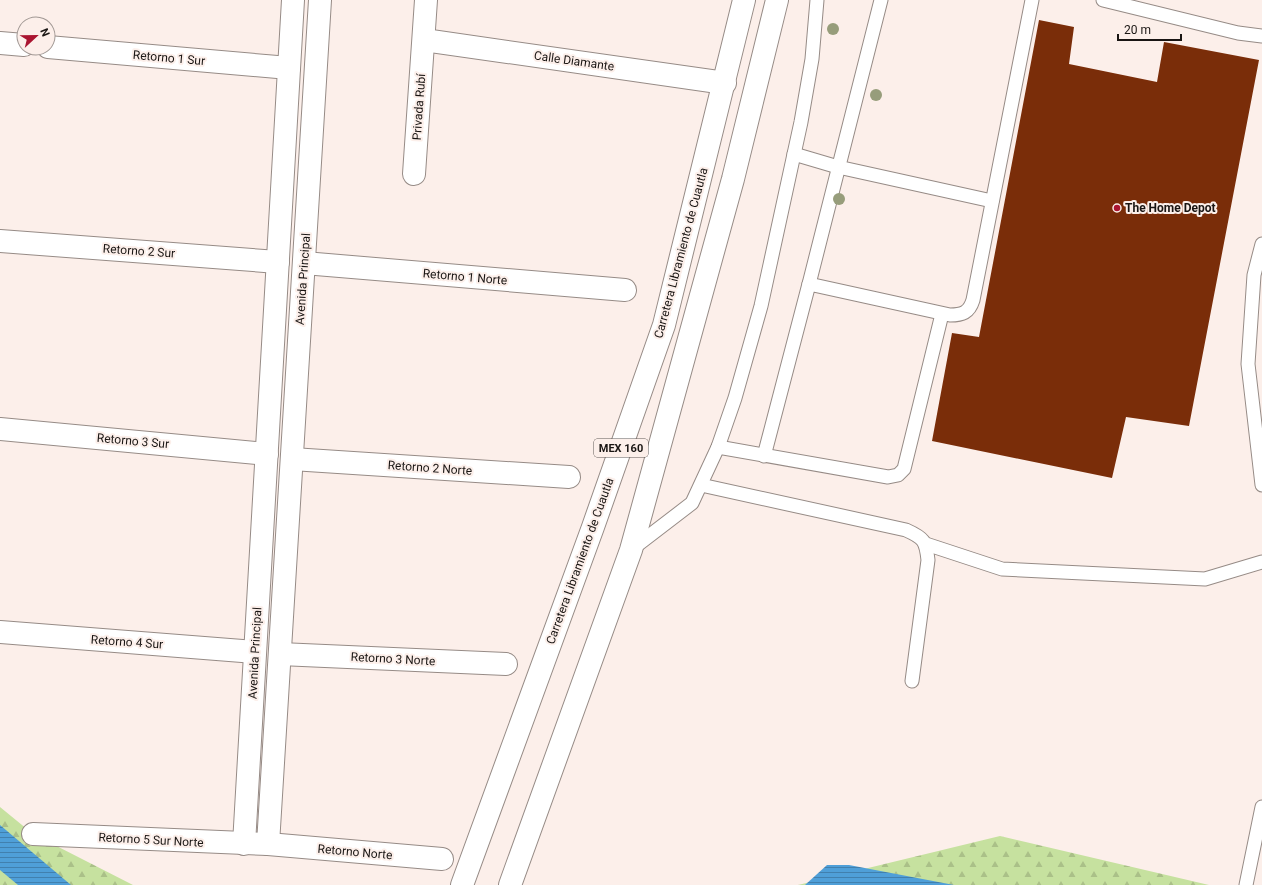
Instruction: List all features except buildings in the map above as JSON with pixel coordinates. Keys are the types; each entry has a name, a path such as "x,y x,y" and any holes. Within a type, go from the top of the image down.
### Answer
{"main road":[{"name":"Avenida Principal","path":"244,844 293,0"},
{"name":"Avenida Principal","path":"268,844 320,0"},
{"name":"Privada Rubí","path":"414,174 426,0"},
{"name":"Carretera Libramiento de Cuautla","path":"462,885 593,527 664,325 725,83 744,0"},
{"name":"MEX 160","path":"510,885 631,550 733,179 777,0"},
{"name":"Calle Diamante","path":"424,40 725,83"},
{"path":"0,43 16,44"},
{"name":"Retorno 1 Sur","path":"56,48 289,68"},
{"path":"284,161 310,162"},
{"name":"Retorno 2 Sur","path":"0,241 278,262"},
{"name":"Retorno 1 Norte","path":"304,263 625,290"},
{"path":"273,342 299,346"},
{"name":"Retorno 3 Sur","path":"0,429 267,454"},
{"name":"Retorno 2 Norte","path":"292,459 569,477"},
{"path":"260,558 286,559"},
{"name":"Retorno 4 Sur","path":"0,632 255,652"},
{"name":"Retorno 3 Norte","path":"280,654 506,664"},
{"path":"249,748 274,748"},
{"name":"Retorno 5 Sur Norte","path":"33,834 268,844"},
{"name":"Retorno Norte","path":"268,844 442,859"}],"lane":[{"path":"631,550 692,503 718,447 735,398 761,306 794,154 812,59 817,0"},
{"path":"764,456 881,0"},
{"path":"808,284 942,314 963,314 969,310 1032,0"},
{"path":"1103,0 1238,33 1262,36"},
{"path":"794,154 838,167 992,201"},
{"path":"1262,244 1254,276 1248,364 1262,485"},
{"path":"718,447 888,477 898,474 904,469 942,314"},
{"path":"701,485 906,530 920,536 926,544 928,560 912,681"},
{"path":"926,544 1002,569 1205,578 1262,562"},
{"path":"1246,885 1262,808"}],"green space":[{"path":"0,807 33,834 133,885 0,885"},
{"path":"1000,836 1209,885 798,885"}],"water":[{"path":"0,825 71,885 18,885 0,870"},
{"path":"827,865 849,865 954,885 805,885"}],"place":[{"name":"The Home Depot","path":"1117,208"}]}
